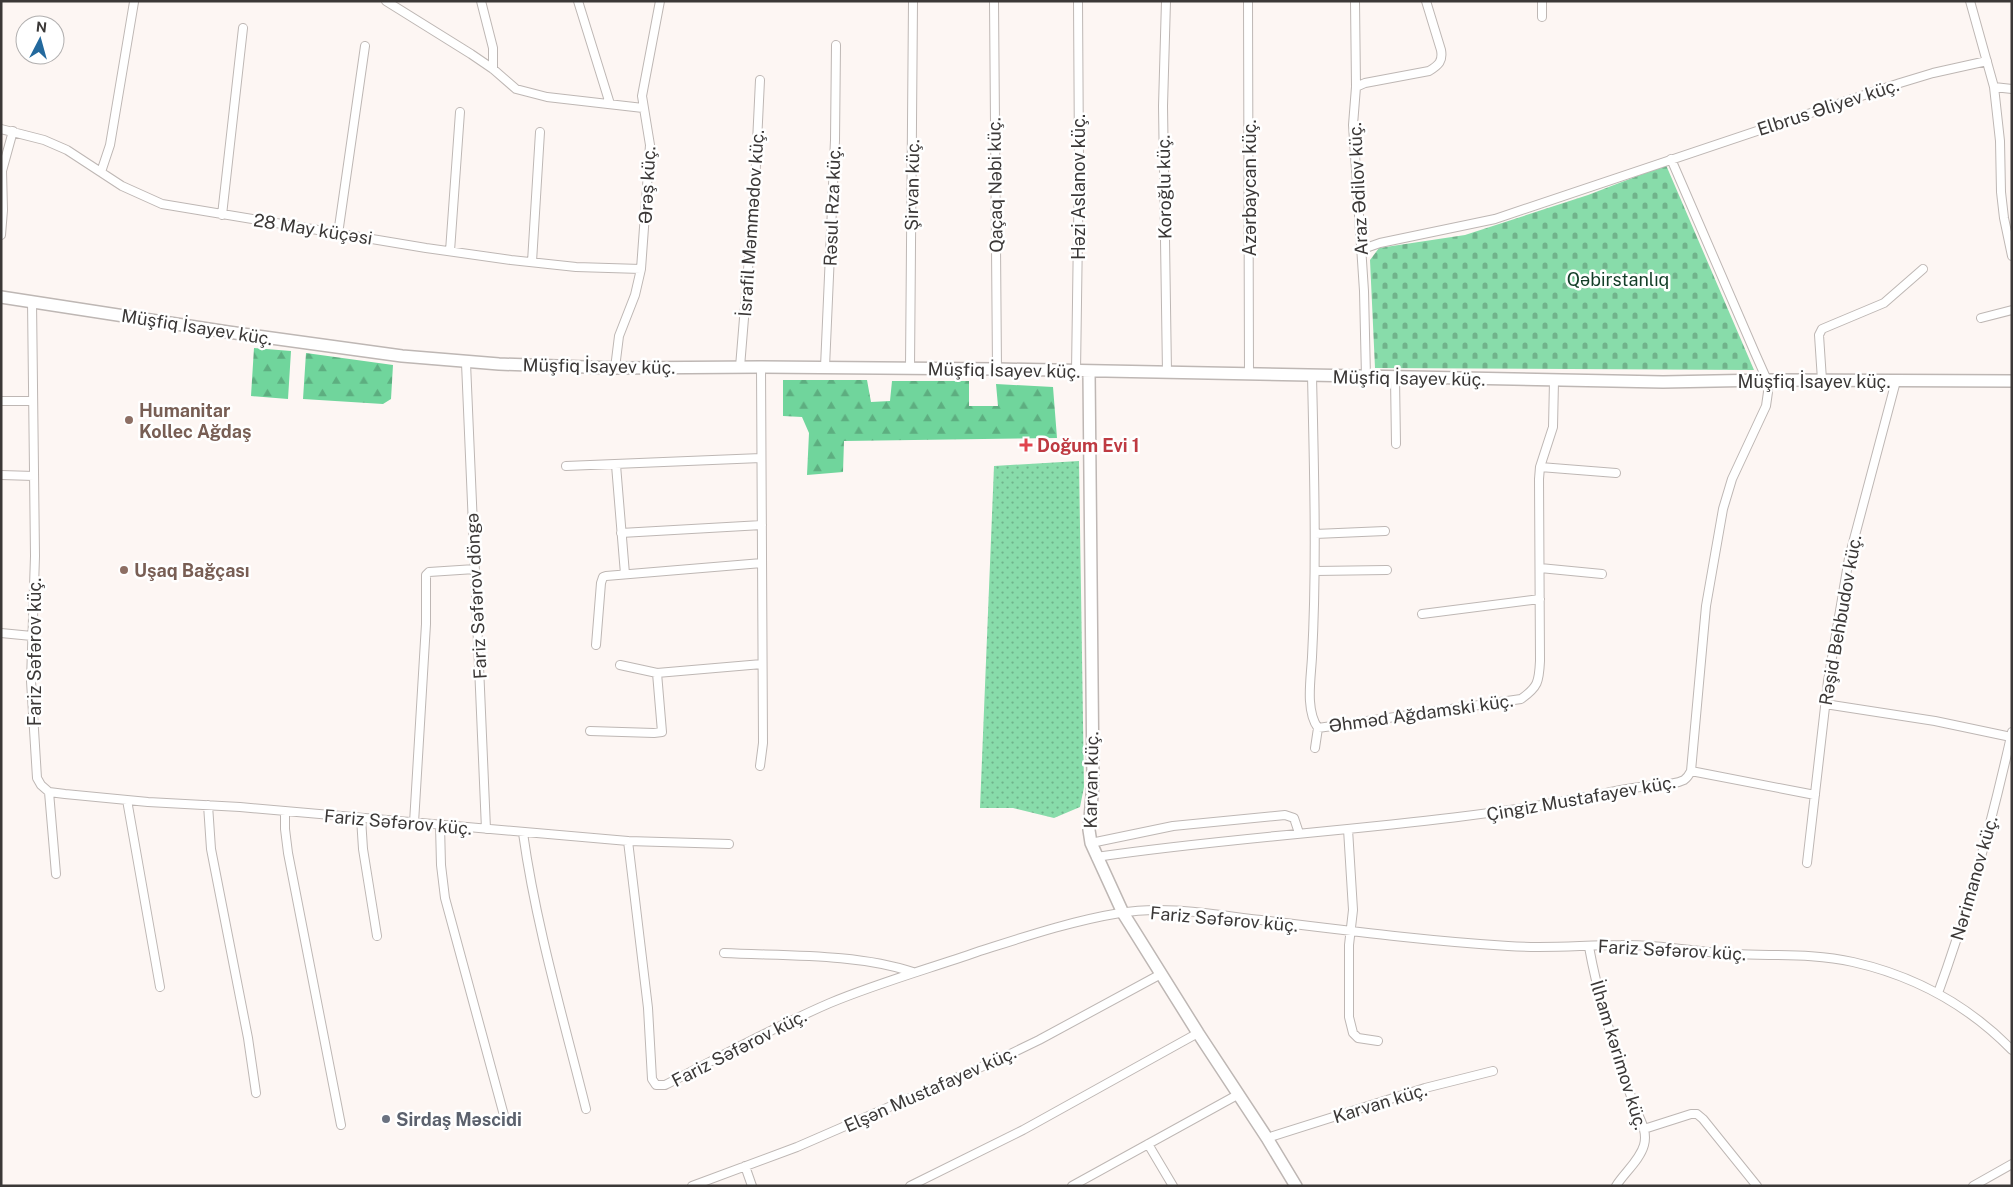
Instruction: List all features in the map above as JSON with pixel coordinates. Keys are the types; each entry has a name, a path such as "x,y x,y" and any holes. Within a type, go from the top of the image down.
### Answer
{"street":[{"path":"386,1 493,69 516,89 526,93 643,108"},
{"path":"481,1 493,48 493,69"},
{"path":"578,1 610,104"},
{"name":"Ərəş küç.","path":"615,368 619,336 635,295 641,269 650,145 647,121 643,108 644,81 660,1"},
{"name":"Şirvan küç.","path":"910,368 913,1"},
{"name":"Qaçaq Nəbi küç.","path":"994,1 997,370"},
{"name":"Həzi Aslanov küç.","path":"1076,372 1079,162 1078,1"},
{"name":"Koroğlu küç.","path":"1166,1 1163,106 1167,373"},
{"name":"Azərbaycan küç.","path":"1248,1 1249,374"},
{"name":"Araz Ədilov küç.","path":"1355,1 1356,87 1353,125 1364,291 1366,377"},
{"path":"1356,87 1365,83 1429,71 1438,66 1442,58 1441,50 1426,1"},
{"path":"1542,1 1542,17"},
{"path":"1970,1 1994,86 2000,140 2001,192 2012,256"},
{"path":"101,172 110,145 134,2"},
{"path":"222,215 243,28"},
{"name":"Rəsul Rza küç.","path":"825,368 835,140 836,45"},
{"path":"338,234 365,46"},
{"name":"Elbrus Əliyev küç.","path":"1360,250 1380,243 1495,219 1900,83 1933,73 1987,62"},
{"name":"İsrafil Məmmədov küç.","path":"740,367 755,184 760,80"},
{"path":"1994,86 2012,89"},
{"path":"450,251 460,112"},
{"name":"28 May küçəsi","path":"1,129 44,140 67,150 122,186 162,204 450,251 576,267 641,269"},
{"path":"1,235 3,210 2,171 13,131"},
{"path":"532,262 540,132"},
{"path":"1671,159 1767,380"},
{"path":"1822,380 1819,336 1822,329 1884,303 1923,269"},
{"name":"Müşfiq İsayev küç.","path":"1,297 228,332 466,363 615,368 910,368 1554,381 2012,381"},
{"name":"Fariz Səfərov küç.","path":"32,301 35,556 31,681 37,778 41,785 49,792 127,800 285,811 628,841 648,1008 652,1079 656,1085 665,1085 775,1028 832,1002 913,972 1030,934 1123,913 1176,911 1511,947 1640,945 1735,954 1827,957 1854,962 1923,985 1979,1020 2012,1050"},
{"path":"1981,318 2012,310"},
{"name":"Fariz Səfərov döngə","path":"466,363 486,829"},
{"path":"760,766 763,743 761,367"},
{"name":"Karvan küç.","path":"1088,372 1093,774 1089,830 1091,842 1096,857 1123,913 1198,1033 1268,1138 1296,1186"},
{"name":"Əhməd Ağdamski küç.","path":"1312,376 1316,572 1311,696 1313,721 1318,728 1521,698 1533,690 1539,679 1540,467 1553,427 1554,381"},
{"path":"1395,378 1396,444"},
{"name":"Çingiz Mustafayev küç.","path":"1096,857 1148,849 1484,815 1623,789 1678,782 1688,776 1691,771 1706,606 1714,553 1727,491 1766,406 1767,380"},
{"name":"Rəşid Behbudov küç.","path":"1807,863 1826,704 1849,558 1896,381"},
{"path":"1,400 33,401"},
{"path":"566,466 761,458"},
{"path":"616,464 625,574"},
{"path":"1540,467 1616,473"},
{"path":"1,475 34,476"},
{"path":"621,533 762,525"},
{"path":"1315,534 1385,531"},
{"path":"596,645 603,578 625,574 762,563"},
{"path":"1540,568 1602,574"},
{"path":"414,823 426,624 426,576 430,572 475,569"},
{"path":"1316,572 1387,570"},
{"path":"1422,614 1540,599"},
{"path":"1,633 32,636"},
{"path":"620,665 657,672 762,664"},
{"path":"590,731 662,732 657,672"},
{"path":"1826,704 2011,734"},
{"path":"1315,748 1318,728"},
{"name":"Nərimanov küç.","path":"1938,993 1965,914 2008,764 2011,734"},
{"path":"1691,771 1815,795"},
{"path":"49,792 56,874"},
{"path":"127,800 160,987"},
{"path":"208,805 211,849 248,1038 256,1093"},
{"path":"285,811 288,853 341,1125"},
{"path":"1091,842 1174,826 1284,815 1294,818 1299,833"},
{"path":"361,818 363,849 377,936"},
{"path":"440,825 442,872 446,898 505,1119"},
{"path":"1348,829 1354,910 1349,945 1349,1017 1353,1033 1358,1038 1378,1041"},
{"path":"523,833 539,926 586,1109"},
{"path":"628,841 729,844"},
{"name":"İlham kərimov küç.","path":"1589,946 1597,992 1612,1042 1644,1129 1644,1145 1616,1186"},
{"path":"724,953 860,960 913,972"},
{"name":"Elşən Mustafayev küç.","path":"692,1186 798,1147 1004,1057 1161,974"},
{"path":"910,1186 1023,1130 1198,1033"},
{"name":"Karvan küç.","path":"1268,1138 1425,1088 1493,1071"},
{"path":"1075,1185 1239,1094"},
{"path":"1644,1129 1691,1114 1698,1114 1757,1186"},
{"path":"1148,1144 1173,1186"},
{"path":"1973,1186 2012,1164"},
{"path":"745,1166 752,1186"}],"green space":[{"name":"Qəbirstanlıq","path":"1666,165 1754,370 1375,368 1370,260 1379,248 1465,235 1588,195"},
{"path":"254,348 291,351 288,399 251,396"},
{"path":"306,353 393,365 391,399 383,404 303,399"},
{"path":"783,380 867,380 871,402 890,401 892,381 969,381 969,406 998,406 996,384 1053,387 1057,438 844,441 843,472 807,475 809,433 802,417 783,416"},
{"path":"1079,461 1084,787 1080,807 1054,818 1013,808 980,808 994,466"}],"place":[{"name":"Humanitar Kollec Ağdaş","path":"129,420"},
{"name":"Doğum Evi 1","path":"1026,445"},
{"name":"Uşaq Bağçası","path":"124,570"},
{"name":"Sirdaş Məscidi","path":"386,1119"}]}
